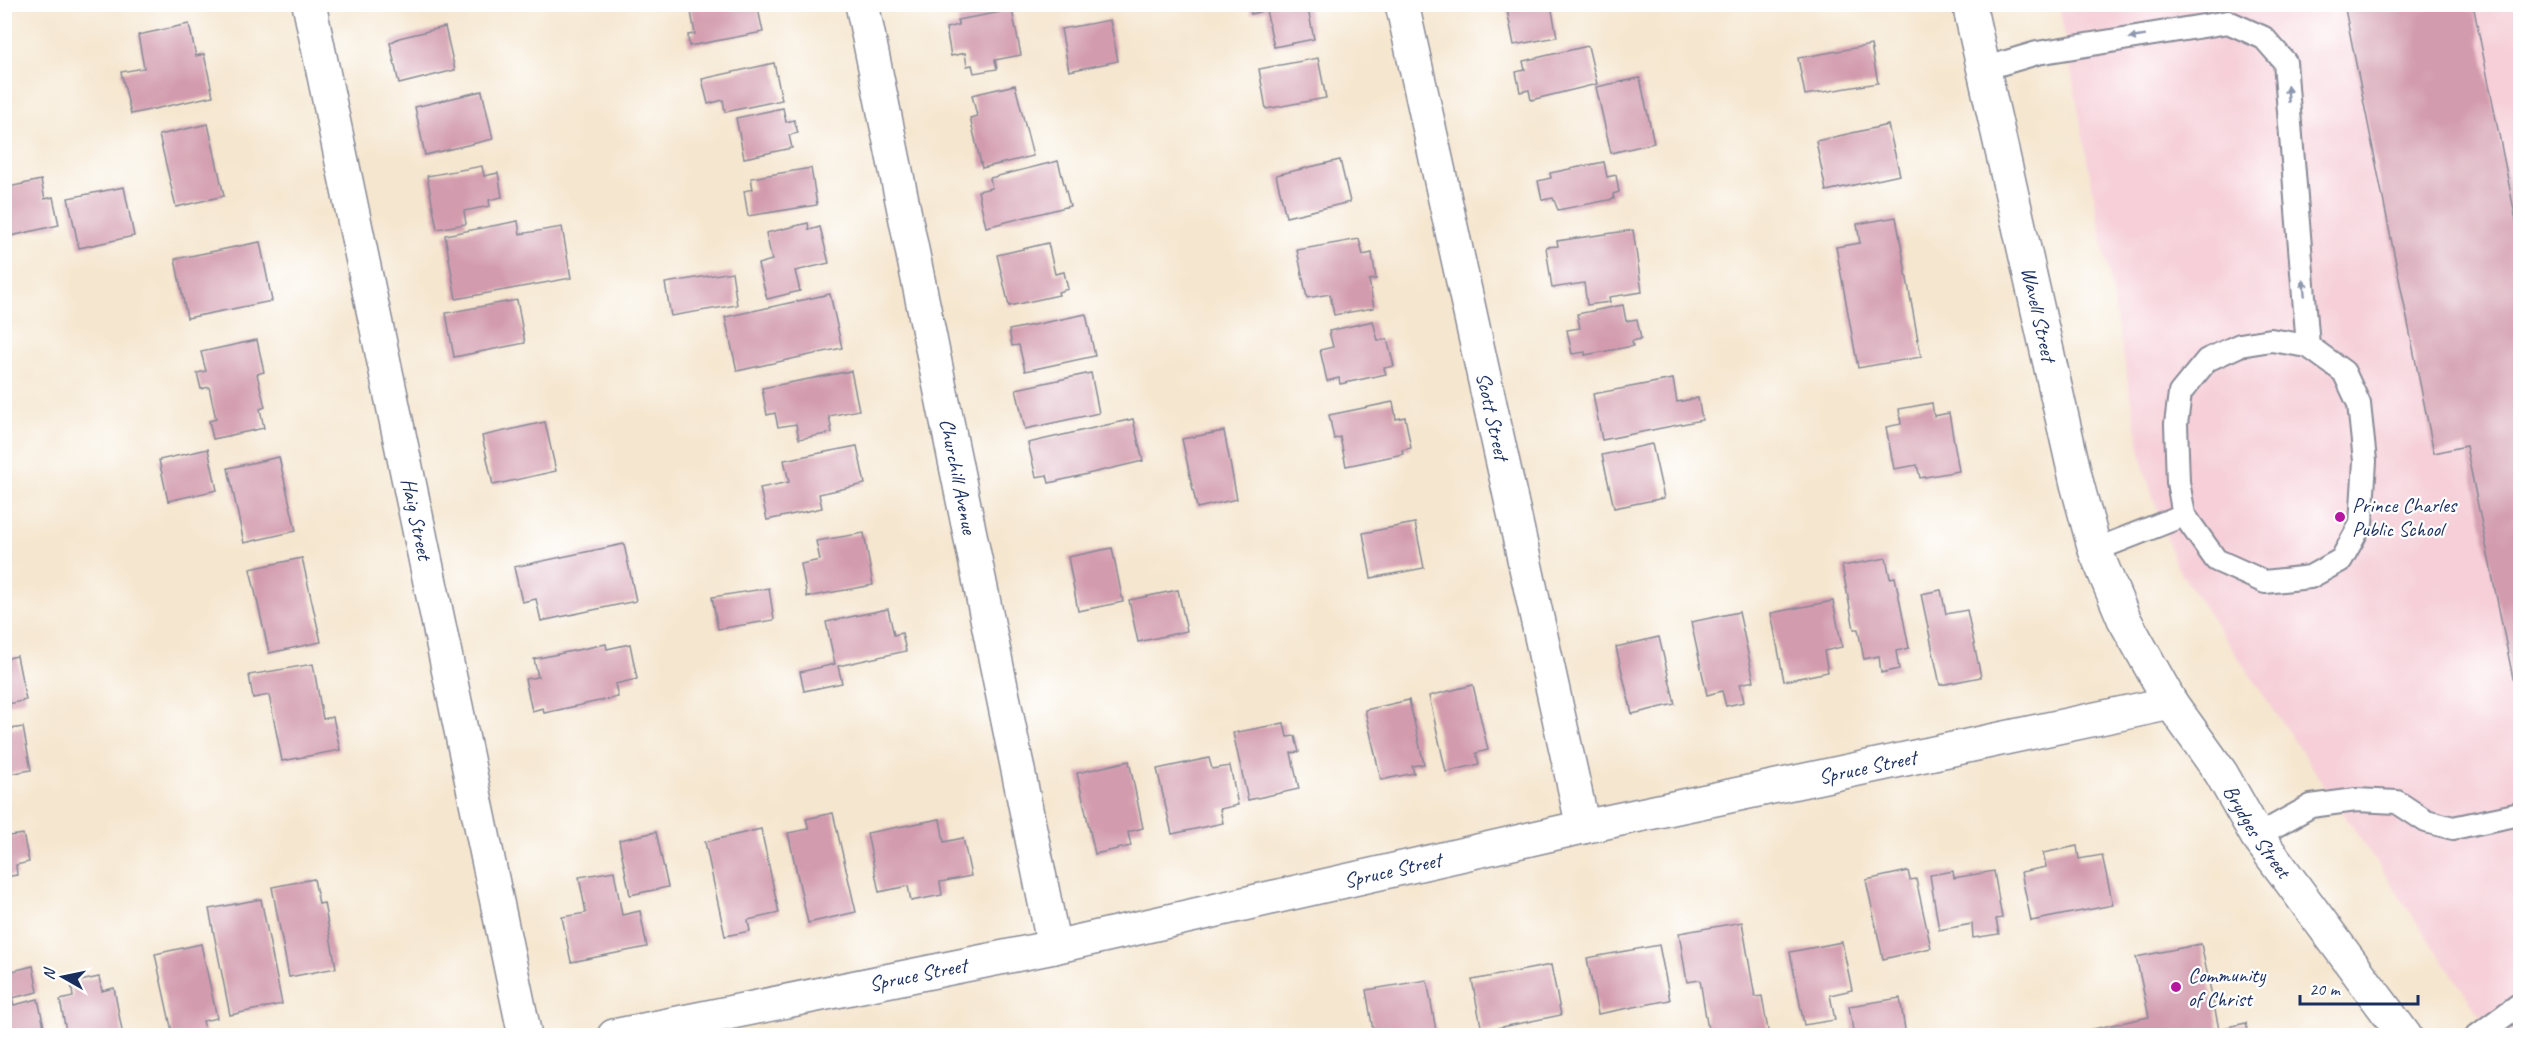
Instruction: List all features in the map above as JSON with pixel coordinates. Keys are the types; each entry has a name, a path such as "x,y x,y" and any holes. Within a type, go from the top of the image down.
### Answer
{"street":[{"name":"Haig Street","path":"309,4 525,1035"},
{"name":"Churchill Avenue","path":"862,4 1054,947"},
{"name":"Scott Street","path":"1402,4 1583,827"},
{"name":"Wavell Street","path":"1969,4 2077,484 2096,550 2124,619"},
{"name":"Brydges Street","path":"2124,619 2170,702 2221,773 2257,836 2405,1035"},
{"name":"Spruce Street","path":"614,1035 1054,947 1583,827 2170,702"}],"lane":[{"path":"1983,69 2037,53 2228,22 2264,39 2285,62 2308,346"},
{"path":"2271,340 2308,346 2344,372 2359,404 2365,461 2361,524 2341,560 2310,578 2265,582 2216,560 2184,515 2178,482 2176,424 2180,393 2207,360 2240,345 2271,340"},
{"path":"2096,550 2184,515"},
{"path":"2257,836 2311,807 2356,800 2397,802 2426,821 2453,828 2520,813"},
{"path":"2477,1035 2520,1004"}],"shaded area":[{"name":"Prince Charles Public School","path":"2059,5 2520,5 2520,1035 2493,1035 2175,564 2144,469"}],"building":[{"path":"757,4 763,32 689,46 688,35 695,34 690,6"},
{"path":"948,4 971,4 971,5 949,10"},
{"path":"1249,4 1307,4 1314,39 1274,47 1266,10 1251,14"},
{"path":"2344,4 2473,4 2520,240 2520,702 2518,703 2466,446 2434,453"},
{"path":"1506,5 1551,5 1557,37 1514,45"},
{"path":"1012,10 1021,55 995,60 997,69 974,73 972,65 967,66 965,53 951,56 946,28 959,25 957,20"},
{"path":"1110,20 1118,61 1069,71 1061,29"},
{"path":"189,24 196,56 204,54 213,96 131,114 121,72 144,68 138,35"},
{"path":"445,27 455,70 399,84 390,43 399,38"},
{"path":"1871,45 1878,83 1805,95 1798,58"},
{"path":"1588,46 1597,84 1531,100 1529,90 1520,92 1516,72 1525,70 1523,61"},
{"path":"1318,58 1326,98 1266,109 1259,69"},
{"path":"774,63 782,100 725,112 723,100 708,104 702,79"},
{"path":"1640,78 1654,143 1611,153 1596,87"},
{"path":"1015,85 1033,156 982,168 970,118 977,116 972,95"},
{"path":"482,91 493,139 425,155 415,107"},
{"path":"783,108 786,122 794,120 798,133 789,135 792,148 744,158 736,118"},
{"path":"208,124 224,196 176,207 159,135"},
{"path":"1888,125 1900,175 1826,191 1816,141"},
{"path":"1340,160 1350,202 1286,217 1276,175"},
{"path":"1058,161 1070,206 986,227 978,191 992,188 990,178"},
{"path":"1604,162 1607,177 1616,175 1619,192 1613,194 1614,199 1558,210 1553,198 1542,200 1538,181 1551,178 1550,173"},
{"path":"482,166 484,176 498,173 502,197 489,200 490,206 464,211 466,224 437,229 427,176"},
{"path":"811,168 817,205 748,216 744,191 753,189 751,178"},
{"path":"41,180 45,199 53,197 59,225 11,236 7,222 4,223 4,188"},
{"path":"124,187 134,236 79,248 68,198"},
{"path":"1896,217 1921,357 1858,368 1836,247 1860,243 1857,224"},
{"path":"518,221 520,234 562,227 571,278 456,299 445,235"},
{"path":"808,223 809,230 820,227 829,263 795,271 800,291 767,299 758,264 772,260 766,233"},
{"path":"1633,230 1642,292 1609,297 1610,302 1587,305 1584,283 1552,288 1546,247 1558,246 1557,241"},
{"path":"1359,239 1363,255 1372,253 1376,279 1369,280 1374,308 1334,315 1330,294 1307,298 1297,250"},
{"path":"260,242 272,301 187,318 175,259"},
{"path":"1048,243 1055,274 1064,272 1068,289 1058,292 1059,295 1009,306 997,255"},
{"path":"732,272 737,305 671,316 665,283"},
{"path":"830,294 842,348 737,371 725,317"},
{"path":"517,300 525,343 454,357 446,313"},
{"path":"1623,305 1626,321 1637,319 1641,339 1632,341 1633,346 1585,355 1585,352 1572,354 1567,330 1580,328 1577,314"},
{"path":"1086,314 1095,356 1025,371 1019,345 1012,346 1009,330"},
{"path":"1373,321 1378,341 1387,339 1394,366 1384,368 1386,374 1340,384 1339,378 1327,381 1320,350 1333,347 1329,331"},
{"path":"257,340 264,372 257,374 265,407 260,409 264,428 213,439 209,421 216,419 209,387 201,389 197,373 206,371 201,352"},
{"path":"851,371 859,410 829,416 832,433 799,439 796,424 778,427 775,413 767,415 762,388"},
{"path":"1091,373 1099,413 1025,429 1016,389"},
{"path":"1673,379 1677,402 1698,398 1702,420 1602,440 1593,394"},
{"path":"1393,402 1396,419 1405,417 1411,448 1402,450 1403,454 1346,466 1340,437 1334,439 1329,415"},
{"path":"1932,403 1934,416 1949,413 1959,471 1920,478 1917,465 1894,469 1886,427 1901,424 1899,409"},
{"path":"1133,419 1143,461 1049,483 1047,475 1036,477 1028,443"},
{"path":"545,422 556,471 493,485 482,436"},
{"path":"1224,431 1237,499 1197,508 1182,439"},
{"path":"1652,444 1664,498 1614,508 1602,455"},
{"path":"857,446 865,484 819,494 822,508 767,520 760,488 789,482 784,460"},
{"path":"208,449 217,490 168,501 159,460"},
{"path":"279,457 296,531 244,543 228,468"},
{"path":"1415,523 1424,568 1371,578 1363,533"},
{"path":"864,533 873,585 807,597 801,564 820,560 816,541"},
{"path":"624,544 636,601 541,621 536,599 522,602 514,567"},
{"path":"1112,548 1123,602 1078,611 1068,557"},
{"path":"302,558 321,642 269,653 250,569"},
{"path":"1886,558 1890,578 1895,577 1909,648 1896,651 1899,669 1881,673 1879,656 1864,659 1858,629 1854,629 1842,566"},
{"path":"769,588 774,620 718,629 712,597"},
{"path":"1178,590 1187,631 1138,642 1129,600"},
{"path":"1941,590 1946,614 1967,610 1981,677 1940,685 1921,594"},
{"path":"1833,601 1842,647 1824,651 1828,672 1784,681 1771,613"},
{"path":"888,609 894,635 902,633 906,651 838,666 842,683 804,691 800,672 835,664 826,622"},
{"path":"1739,612 1754,681 1740,684 1744,702 1726,706 1722,691 1707,695 1691,622"},
{"path":"1659,637 1675,704 1632,714 1616,647"},
{"path":"606,644 607,649 630,644 637,679 615,684 618,697 544,713 543,708 532,711 525,679 538,677 534,659"},
{"path":"17,656 26,700 4,705 4,659"},
{"path":"313,664 323,719 333,717 340,750 282,761 269,695 253,698 249,675"},
{"path":"1473,685 1488,750 1476,753 1479,764 1446,772 1429,696"},
{"path":"1409,700 1424,764 1412,766 1414,773 1381,780 1365,710"},
{"path":"1284,723 1287,737 1295,736 1299,752 1291,753 1299,789 1248,800 1233,733"},
{"path":"23,727 31,770 4,775 4,730"},
{"path":"1209,758 1212,769 1230,766 1238,805 1220,809 1223,823 1172,834 1157,769"},
{"path":"1129,761 1143,828 1128,832 1131,846 1095,854 1077,773"},
{"path":"833,813 856,912 808,923 788,833 809,829 806,819"},
{"path":"4,818 10,836 23,834 29,862 16,865 17,875 4,877"},
{"path":"940,819 944,842 963,838 971,876 940,882 942,895 911,901 908,886 879,892 867,833"},
{"path":"761,829 779,913 748,920 750,931 725,936 705,842"},
{"path":"656,832 668,887 630,895 619,840"},
{"path":"2077,846 2079,859 2102,855 2113,905 2031,921 2021,872 2046,867 2043,853"},
{"path":"614,871 622,915 640,911 647,947 571,962 562,917 586,913 579,877"},
{"path":"1908,871 1910,880 1916,879 1931,948 1883,959 1866,880"},
{"path":"1953,871 1954,878 1994,871 2002,918 1996,919 1999,934 1973,938 1972,924 1939,930 1930,875"},
{"path":"314,879 319,904 324,903 336,968 289,977 272,887"},
{"path":"261,899 282,1004 230,1015 209,909"},
{"path":"1742,922 1755,997 1762,996 1769,1036 1709,1036 1700,980 1687,982 1679,933"},
{"path":"1842,942 1852,990 1830,995 1835,1020 1804,1025 1790,952"},
{"path":"201,944 217,1018 203,1021 206,1034 173,1036 155,954"},
{"name":"Community of Christ","path":"2201,944 2219,1029 2246,1023 2249,1036 2089,1036 2088,1030 2149,1017 2136,957"},
{"path":"1659,945 1670,1000 1598,1014 1587,958"},
{"path":"1551,965 1561,1015 1482,1031 1472,980"},
{"path":"33,966 38,992 12,998 14,1005 38,999 46,1036 4,1036 4,973"},
{"path":"99,977 102,991 114,988 123,1036 67,1036 60,1000 73,997 71,983"},
{"path":"1427,980 1437,1036 1374,1036 1366,990"},
{"path":"1900,998 1906,1036 1854,1036 1849,1006"},
{"path":"1235,1031 1236,1036 1216,1036 1216,1034"}],"place":[{"name":"Prince Charles Public School","path":"2340,517"},
{"name":"Community of Christ","path":"2176,987"}]}
